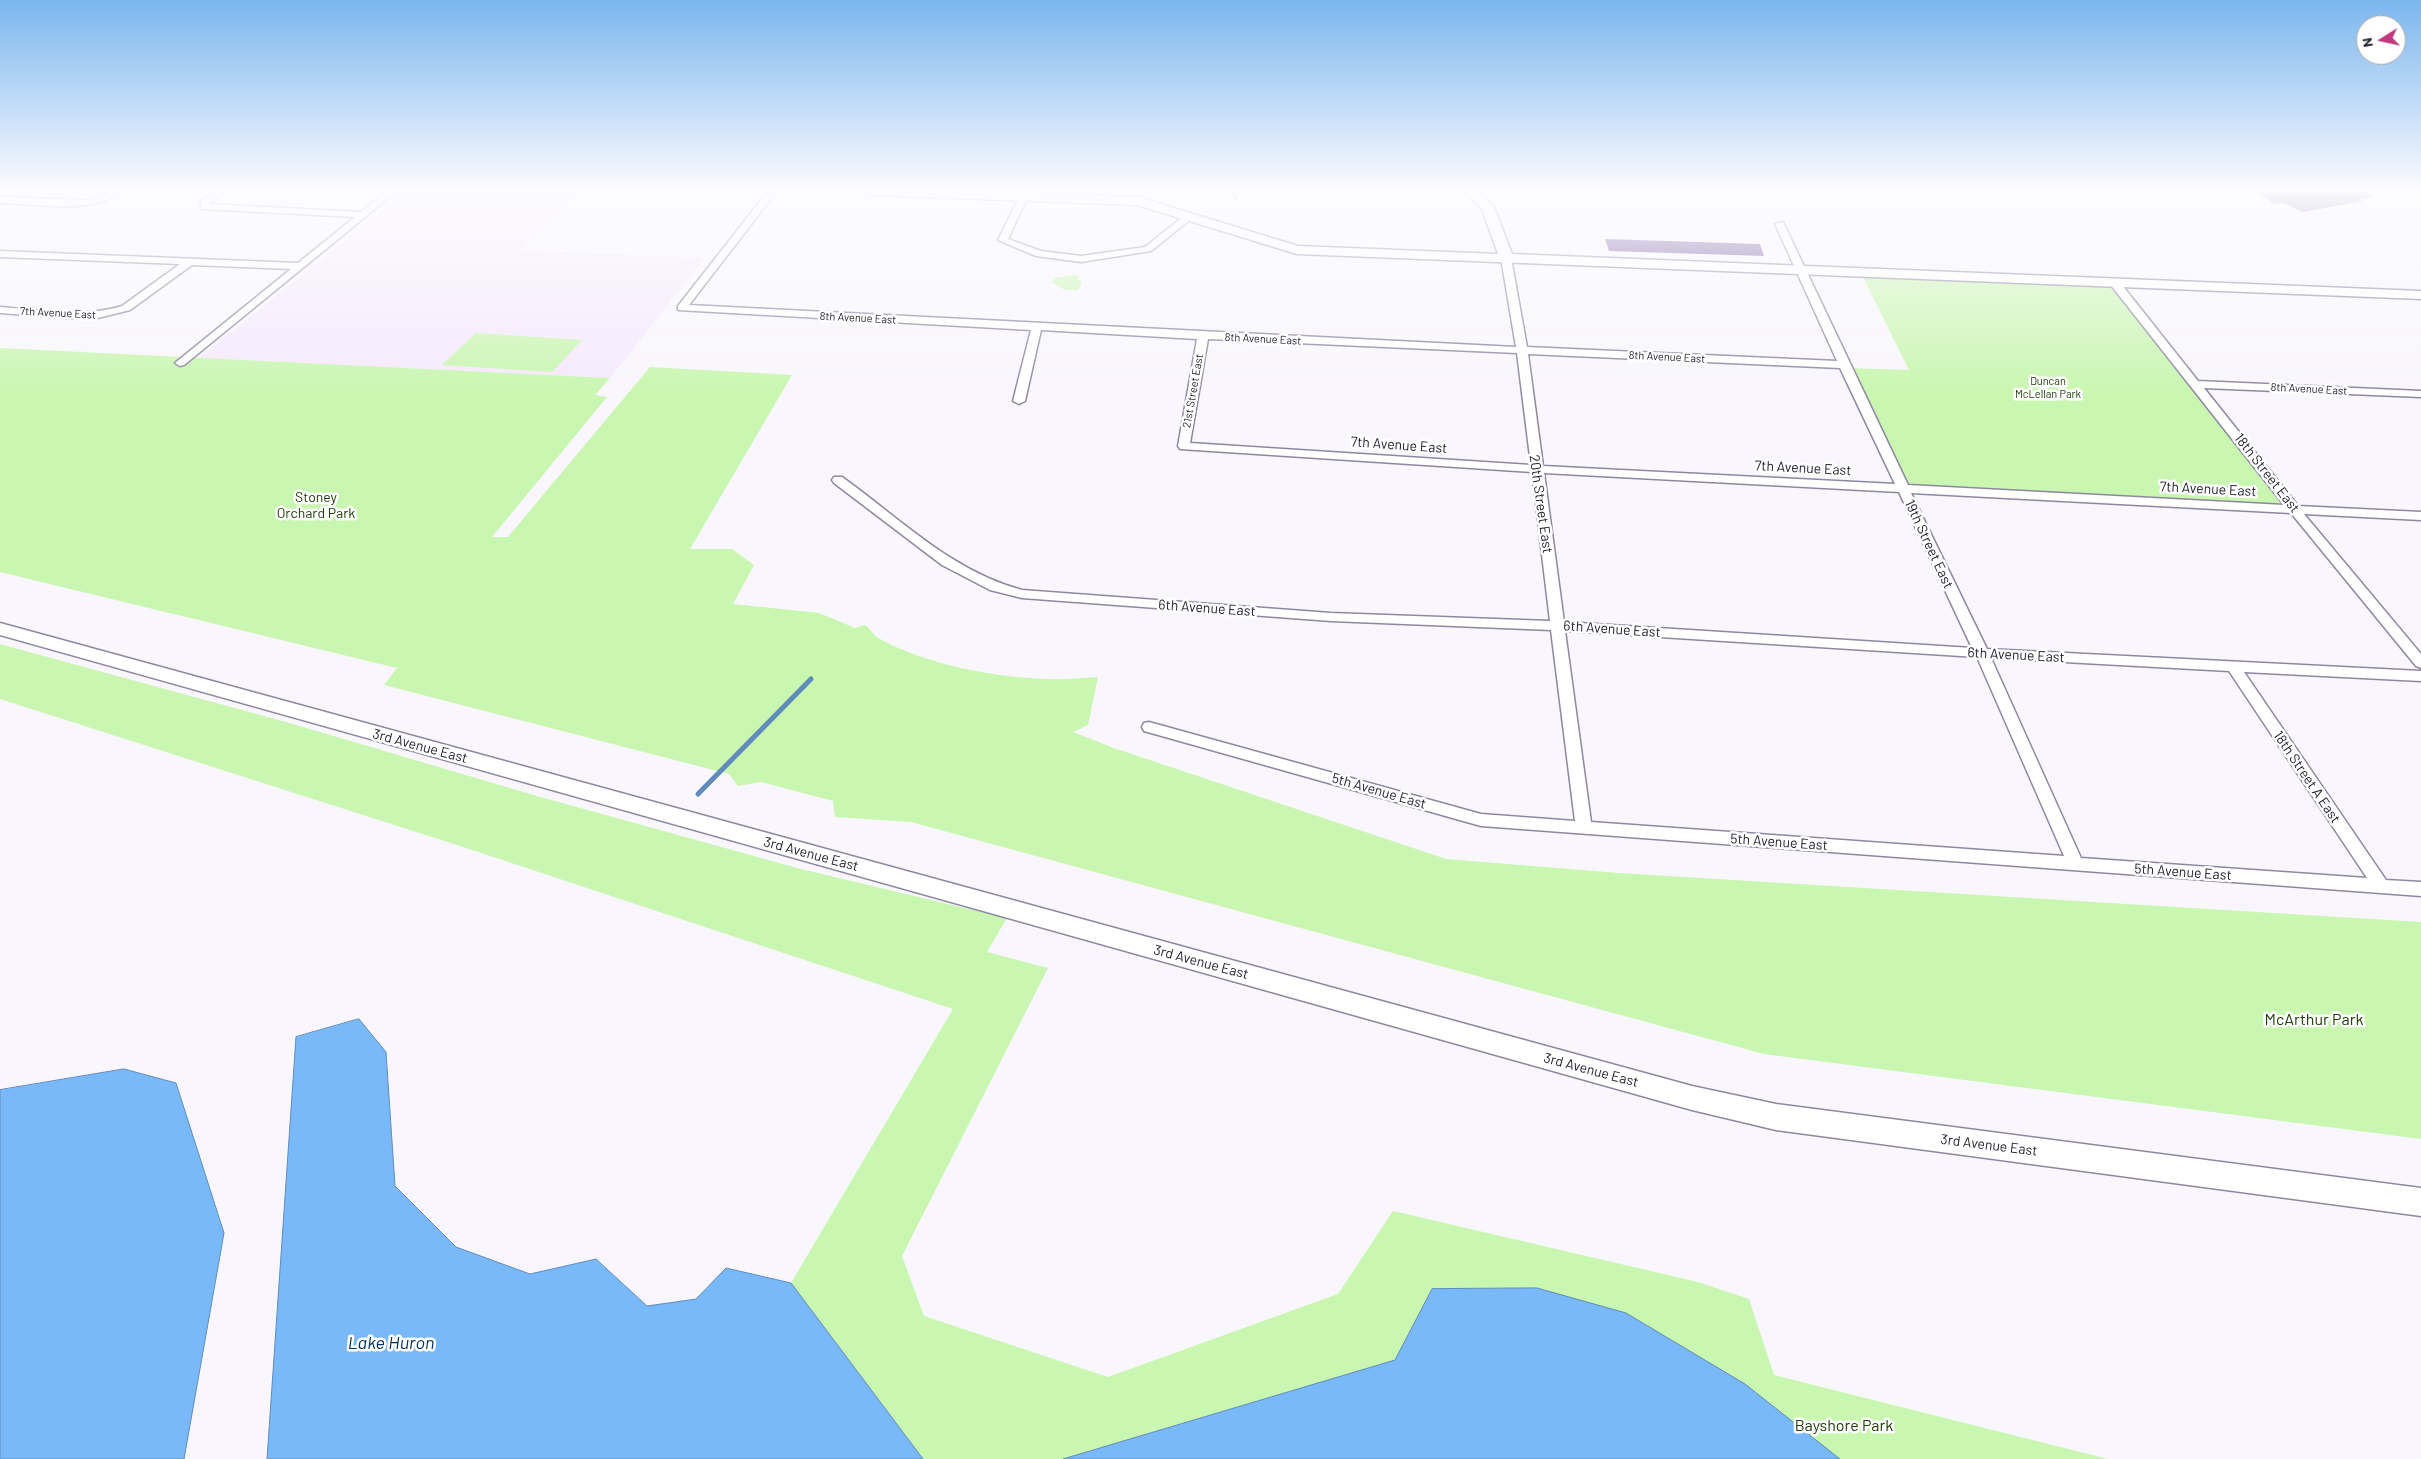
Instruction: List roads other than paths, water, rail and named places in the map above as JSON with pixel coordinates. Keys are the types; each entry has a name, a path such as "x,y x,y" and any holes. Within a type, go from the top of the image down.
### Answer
{"street":[{"path":"139,259 300,266"},
{"path":"180,363 309,259"},
{"name":"8th Avenue East","path":"720,259 682,308 1203,336 1844,365"},
{"name":"20th Street East","path":"1506,259 1522,351 1584,827"},
{"path":"1535,259 2421,294"},
{"name":"19th Street East","path":"1797,259 1844,365 1982,653 2076,864"},
{"name":"7th Avenue East","path":"0,310 93,315 115,313 126,308 191,261"},
{"name":"18th Street East","path":"2114,282 2197,384 2294,509 2421,663"},
{"path":"1019,401 1037,327"},
{"name":"21st Street East","path":"1184,446 1203,336"},
{"name":"8th Avenue East","path":"2197,384 2421,394"},
{"name":"7th Avenue East","path":"1184,446 1536,469 2421,516"},
{"name":"6th Avenue East","path":"838,480 875,505 939,560 974,580 1007,591 1036,595 1331,617 1557,626 2234,668 2421,676"},
{"name":"3rd Avenue East","path":"0,629 1692,1098 1776,1117 2421,1202"},
{"name":"18th Street A East","path":"2234,668 2381,886"},
{"name":"5th Avenue East","path":"1149,727 1481,820 2421,889"}],"water":[{"name":"Lake Huron","path":"359,1019 386,1052 395,1186 456,1247 530,1274 596,1259 647,1306 696,1299 726,1268 791,1283 923,1459 267,1459 296,1037"},
{"path":"124,1069 176,1083 224,1233 184,1459 0,1459 0,1090"},
{"path":"1537,1288 1626,1313 1745,1384 1840,1459 1063,1459 1395,1360 1432,1289"}],"waterway":[{"path":"698,794 811,679"}],"park label":[{"name":"Duncan McLellan Park","path":"2048,387"},
{"name":"Stoney Orchard Park","path":"316,506"},
{"name":"McArthur Park","path":"2314,1020"},
{"name":"Bayshore Park","path":"1844,1426"}]}
